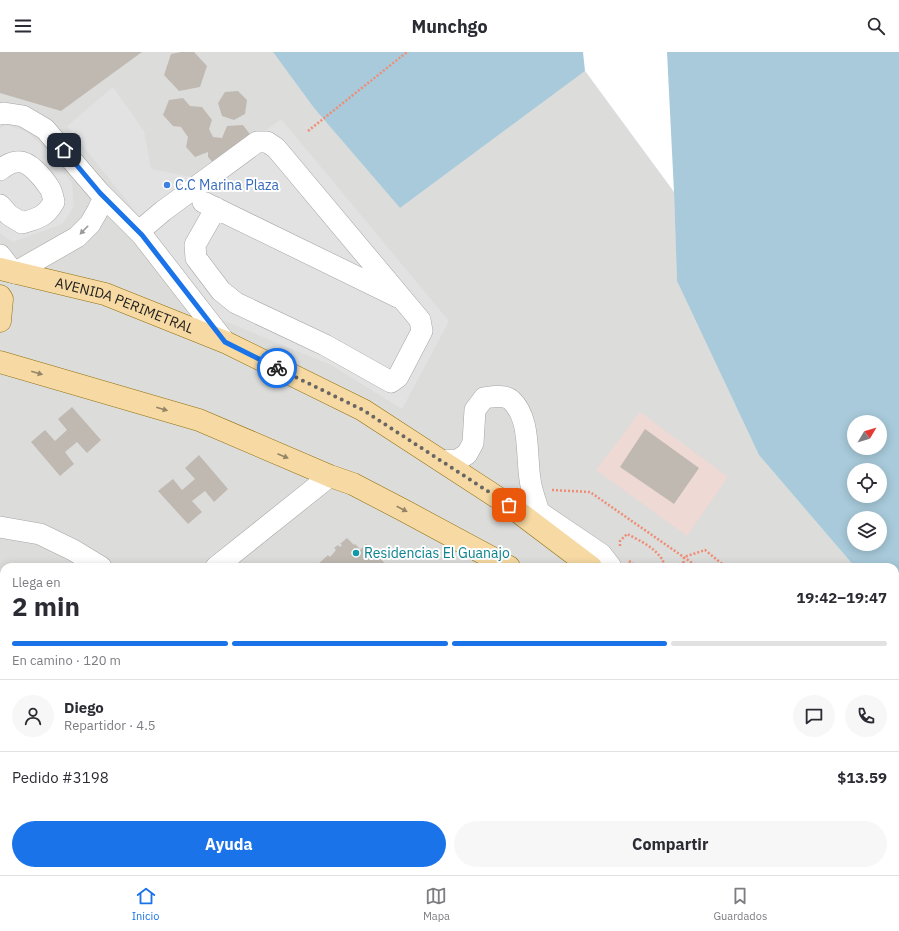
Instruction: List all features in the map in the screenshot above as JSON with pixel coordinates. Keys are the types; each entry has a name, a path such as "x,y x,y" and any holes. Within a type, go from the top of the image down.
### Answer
{"main road":[{"name":"AVENIDA PERIMETRAL","path":"7,271 105,294 225,342 363,410 509,505 586,563"},
{"path":"0,296 2,299 0,321"},
{"path":"0,362 199,420 330,476 353,484 502,563"}],"street":[{"path":"0,114 4,113 23,116 45,129 104,197 142,235 225,342"},
{"path":"142,235 143,228 186,194 258,142 267,142 276,148 420,320 422,331 398,377 391,382 325,345 236,303 221,291 196,258 195,245 216,208"},
{"path":"0,170 8,164 18,161 27,163 50,188 54,202 48,213 22,223 9,215 0,205"},
{"path":"186,194 404,301"},
{"path":"0,255 7,271 77,237 90,224 104,197"},
{"path":"441,461 458,460 467,454 473,443 475,410 484,398 502,396 510,399 521,414 527,440 530,480 539,512 601,554 619,560"},
{"path":"221,563 330,476"},
{"path":"0,527 40,534 73,550 94,563"}],"path":[{"path":"308,131 407,52"},
{"path":"532,490 590,492 692,563"},
{"path":"619,560 620,542 627,534 642,541 664,559 664,563"},
{"path":"684,557 705,550 721,563"},
{"path":"683,563 684,557"}],"shaded area":[{"path":"0,52 273,52 314,108 400,208 585,71 674,192 677,281 759,455 852,563 0,563"},
{"path":"113,87 144,131 151,169 203,179 281,119 449,321 402,409 331,365 222,320 67,126"},
{"path":"7,125 27,132 45,148 72,183 74,207 62,224 13,242 0,233 0,128"},
{"path":"640,412 728,477 687,536 596,470"}],"water":[{"path":"273,52 899,52 899,563 852,563 759,455 677,281 674,192 585,71 400,208 314,108"}],"pier":[{"path":"583,52 667,52 674,192 585,71"}],"building":[{"path":"0,52 142,52 61,111 0,93"},
{"path":"194,52 207,66 200,87 179,91 164,75 171,54"},
{"path":"238,91 247,100 245,114 234,120 222,116 218,103 225,92"},
{"path":"183,98 190,106 202,107 212,120 209,129 213,137 222,138 227,126 243,125 252,137 215,165 208,157 208,152 195,157 186,147 188,137 181,127 173,126 163,115 169,100"},
{"path":"72,407 101,440 87,453 77,442 65,452 74,464 60,476 31,442 45,430 55,441 67,430 58,419"},
{"path":"645,429 699,468 674,504 620,467"},
{"path":"199,455 228,489 214,502 205,491 192,501 202,512 188,524 158,491 173,479 182,490 195,479 185,468"},
{"name":"Residencias El Guanajo","path":"347,538 359,548 359,551 366,544 374,552 376,550 380,554 378,556 384,563 319,563 328,555 330,557 336,550 334,548 338,545 340,547 342,545 340,544"}],"way so far":[{"path":"277,368 363,410 509,505"}],"place":[{"name":"C.C Marina Plaza","path":"167,185"},
{"name":"Residencias El Guanajo","path":"356,553"}],"route":[{"path":"64,150 100,193 142,235 225,342 277,368"}]}
